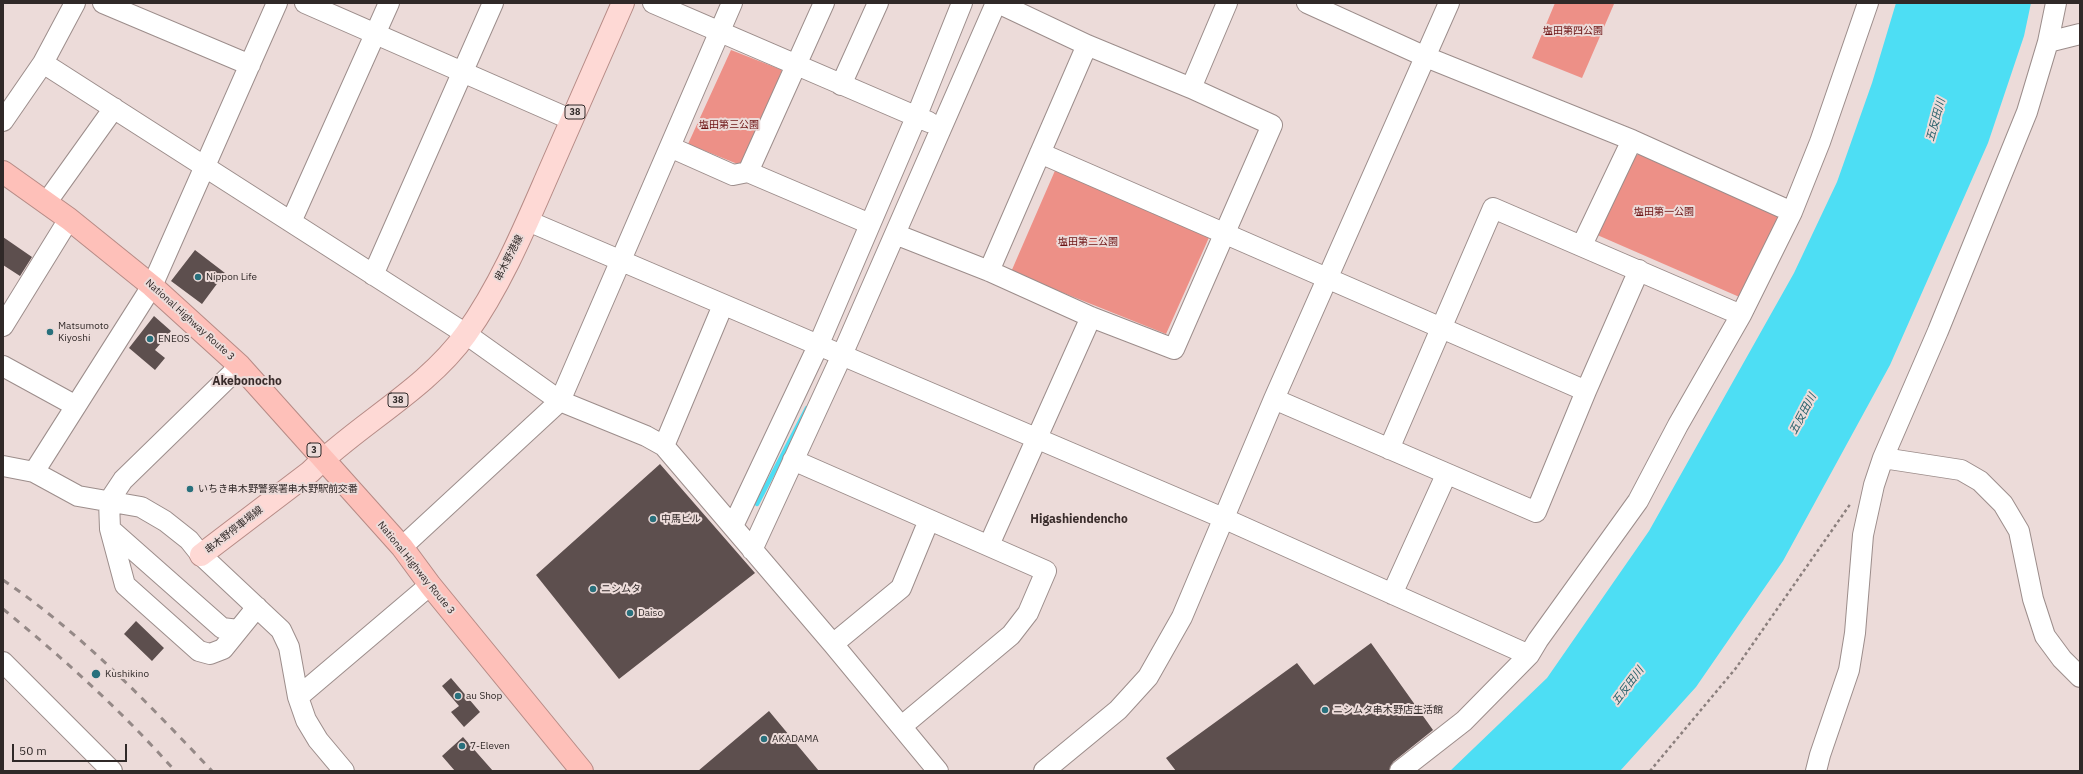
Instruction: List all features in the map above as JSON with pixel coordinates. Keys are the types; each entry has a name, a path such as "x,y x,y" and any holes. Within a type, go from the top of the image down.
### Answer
{"highway":[{"name":"National Highway Route 3","path":"3,172 69,219 152,286 240,366 402,547 430,585 582,771"}],"main road":[{"name":"串木野港線","path":"322,459 401,398 441,363 466,334 493,290 528,221 623,3"},
{"name":"串木野停車場線","path":"201,555 310,472 322,459"}],"street":[{"path":"3,121 43,63 75,3"},
{"path":"103,3 250,65"},
{"path":"34,472 152,286 277,3"},
{"path":"305,3 572,120"},
{"path":"291,222 389,3"},
{"path":"373,275 493,3"},
{"path":"654,3 841,85 917,116 941,128"},
{"path":"402,547 560,400 732,3"},
{"path":"748,172 824,3"},
{"path":"841,85 878,3"},
{"path":"733,526 818,346 917,116 962,3"},
{"path":"752,550 842,355 941,128 997,3 1087,45 1191,88 1272,124 1226,233 1174,349 1091,317 989,271 895,234"},
{"path":"1191,88 1226,3"},
{"path":"1307,3 1426,57 1632,140 1792,212"},
{"path":"1044,771 1118,710 1148,677 1182,617 1327,277 1449,3"},
{"path":"1400,771 1464,721 1529,655 1538,640 1638,501 1678,425 1741,315 1792,212 1820,142 1868,3"},
{"path":"1816,771 1849,670 1855,634 1864,535 1874,484 1883,458 1938,331 2018,134 2048,42 2056,3"},
{"path":"2048,42 2080,34"},
{"path":"989,271 1087,45"},
{"path":"43,63 466,334 560,400 646,436 664,446 834,644 938,771"},
{"path":"46,203 114,108"},
{"path":"1582,245 1632,140"},
{"path":"670,147 733,176 748,172 870,224"},
{"path":"1040,153 1586,391"},
{"path":"1389,449 1492,208 1582,245 1741,315"},
{"path":"3,326 69,219"},
{"path":"528,221 1224,518 1529,655"},
{"path":"1274,399 1446,475 1536,512 1586,391 1639,270"},
{"path":"664,446 723,305"},
{"path":"989,545 1091,317"},
{"path":"3,366 76,406"},
{"path":"240,366 123,480 109,502 110,529 125,584 199,651 210,654 223,649 257,607"},
{"path":"1883,458 1961,470 1980,481 2003,504 2019,531 2033,599 2045,636 2062,659 2080,677"},
{"path":"793,460 1046,571 1028,612 1011,635 902,726"},
{"path":"3,466 34,472 78,496 141,507 165,521 189,540 201,555 281,630 289,647 298,697 306,720 318,740 344,771"},
{"path":"1392,594 1446,475"},
{"path":"834,644 901,588 929,520"},
{"path":"110,529 222,628 238,630"},
{"path":"298,697 430,585"},
{"path":"3,662 112,771"}],"path":[{"path":"1650,771 1736,668 1852,503"}],"green space":[{"name":"塩田第四公園","path":"1555,3 1614,4 1582,78 1532,58"},
{"name":"塩田第三公園","path":"731,50 782,70 745,167 688,144"},
{"name":"塩田第一公園","path":"1644,150 1785,214 1744,299 1595,234 1630,160"},
{"name":"塩田第二公園","path":"1057,166 1211,233 1166,334 1011,272"}],"water":[{"name":"五反田川","path":"1896,3 2031,3 2024,36 1988,143 1890,365 1783,561 1696,687 1620,771 1450,771 1547,678 1649,531 1794,273 1837,182 1872,83"}],"building":[{"path":"3,237 32,257 20,276 3,265"},
{"name":"Nippon Life","path":"195,250 225,273 202,304 171,281"},
{"path":"154,316 171,331 155,350 165,358 155,370 129,348"},
{"name":"中馬ビル","path":"660,464 755,573 619,679 536,575"},
{"path":"136,621 164,648 152,661 124,634"},
{"name":"ニシムタ串木野店生活館","path":"1371,643 1433,730 1393,762 1389,771 1176,771 1166,758 1297,663 1314,685"},
{"name":"au Shop","path":"451,678 480,712 464,727 451,712 459,706 442,686"},
{"name":"AKADAMA","path":"769,711 819,771 698,771"},
{"name":"7-Eleven","path":"463,737 493,771 455,771 442,756"}],"waterway":[{"path":"757,504 807,408"}],"railway":[{"path":"3,580 31,600 86,645 138,694 212,771"},
{"path":"3,609 48,647 114,707 175,771"}],"place":[{"name":"Nippon Life","path":"198,277"},
{"name":"Matsumoto Kiyoshi","path":"50,332"},
{"name":"ENEOS","path":"150,339"},
{"name":"いちき串木野警察署串木野駅前交番","path":"190,489"},
{"name":"中馬ビル","path":"653,519"},
{"name":"ニシムタ","path":"593,589"},
{"name":"Daiso","path":"630,613"},
{"name":"Kushikino","path":"96,674"},
{"name":"au Shop","path":"458,696"},
{"name":"ニシムタ串木野店生活館","path":"1325,710"},
{"name":"AKADAMA","path":"764,739"},
{"name":"7-Eleven","path":"462,746"}],"district":[{"name":"Akebonocho","path":"247,382"},
{"name":"Higashiendencho","path":"1079,520"}]}
